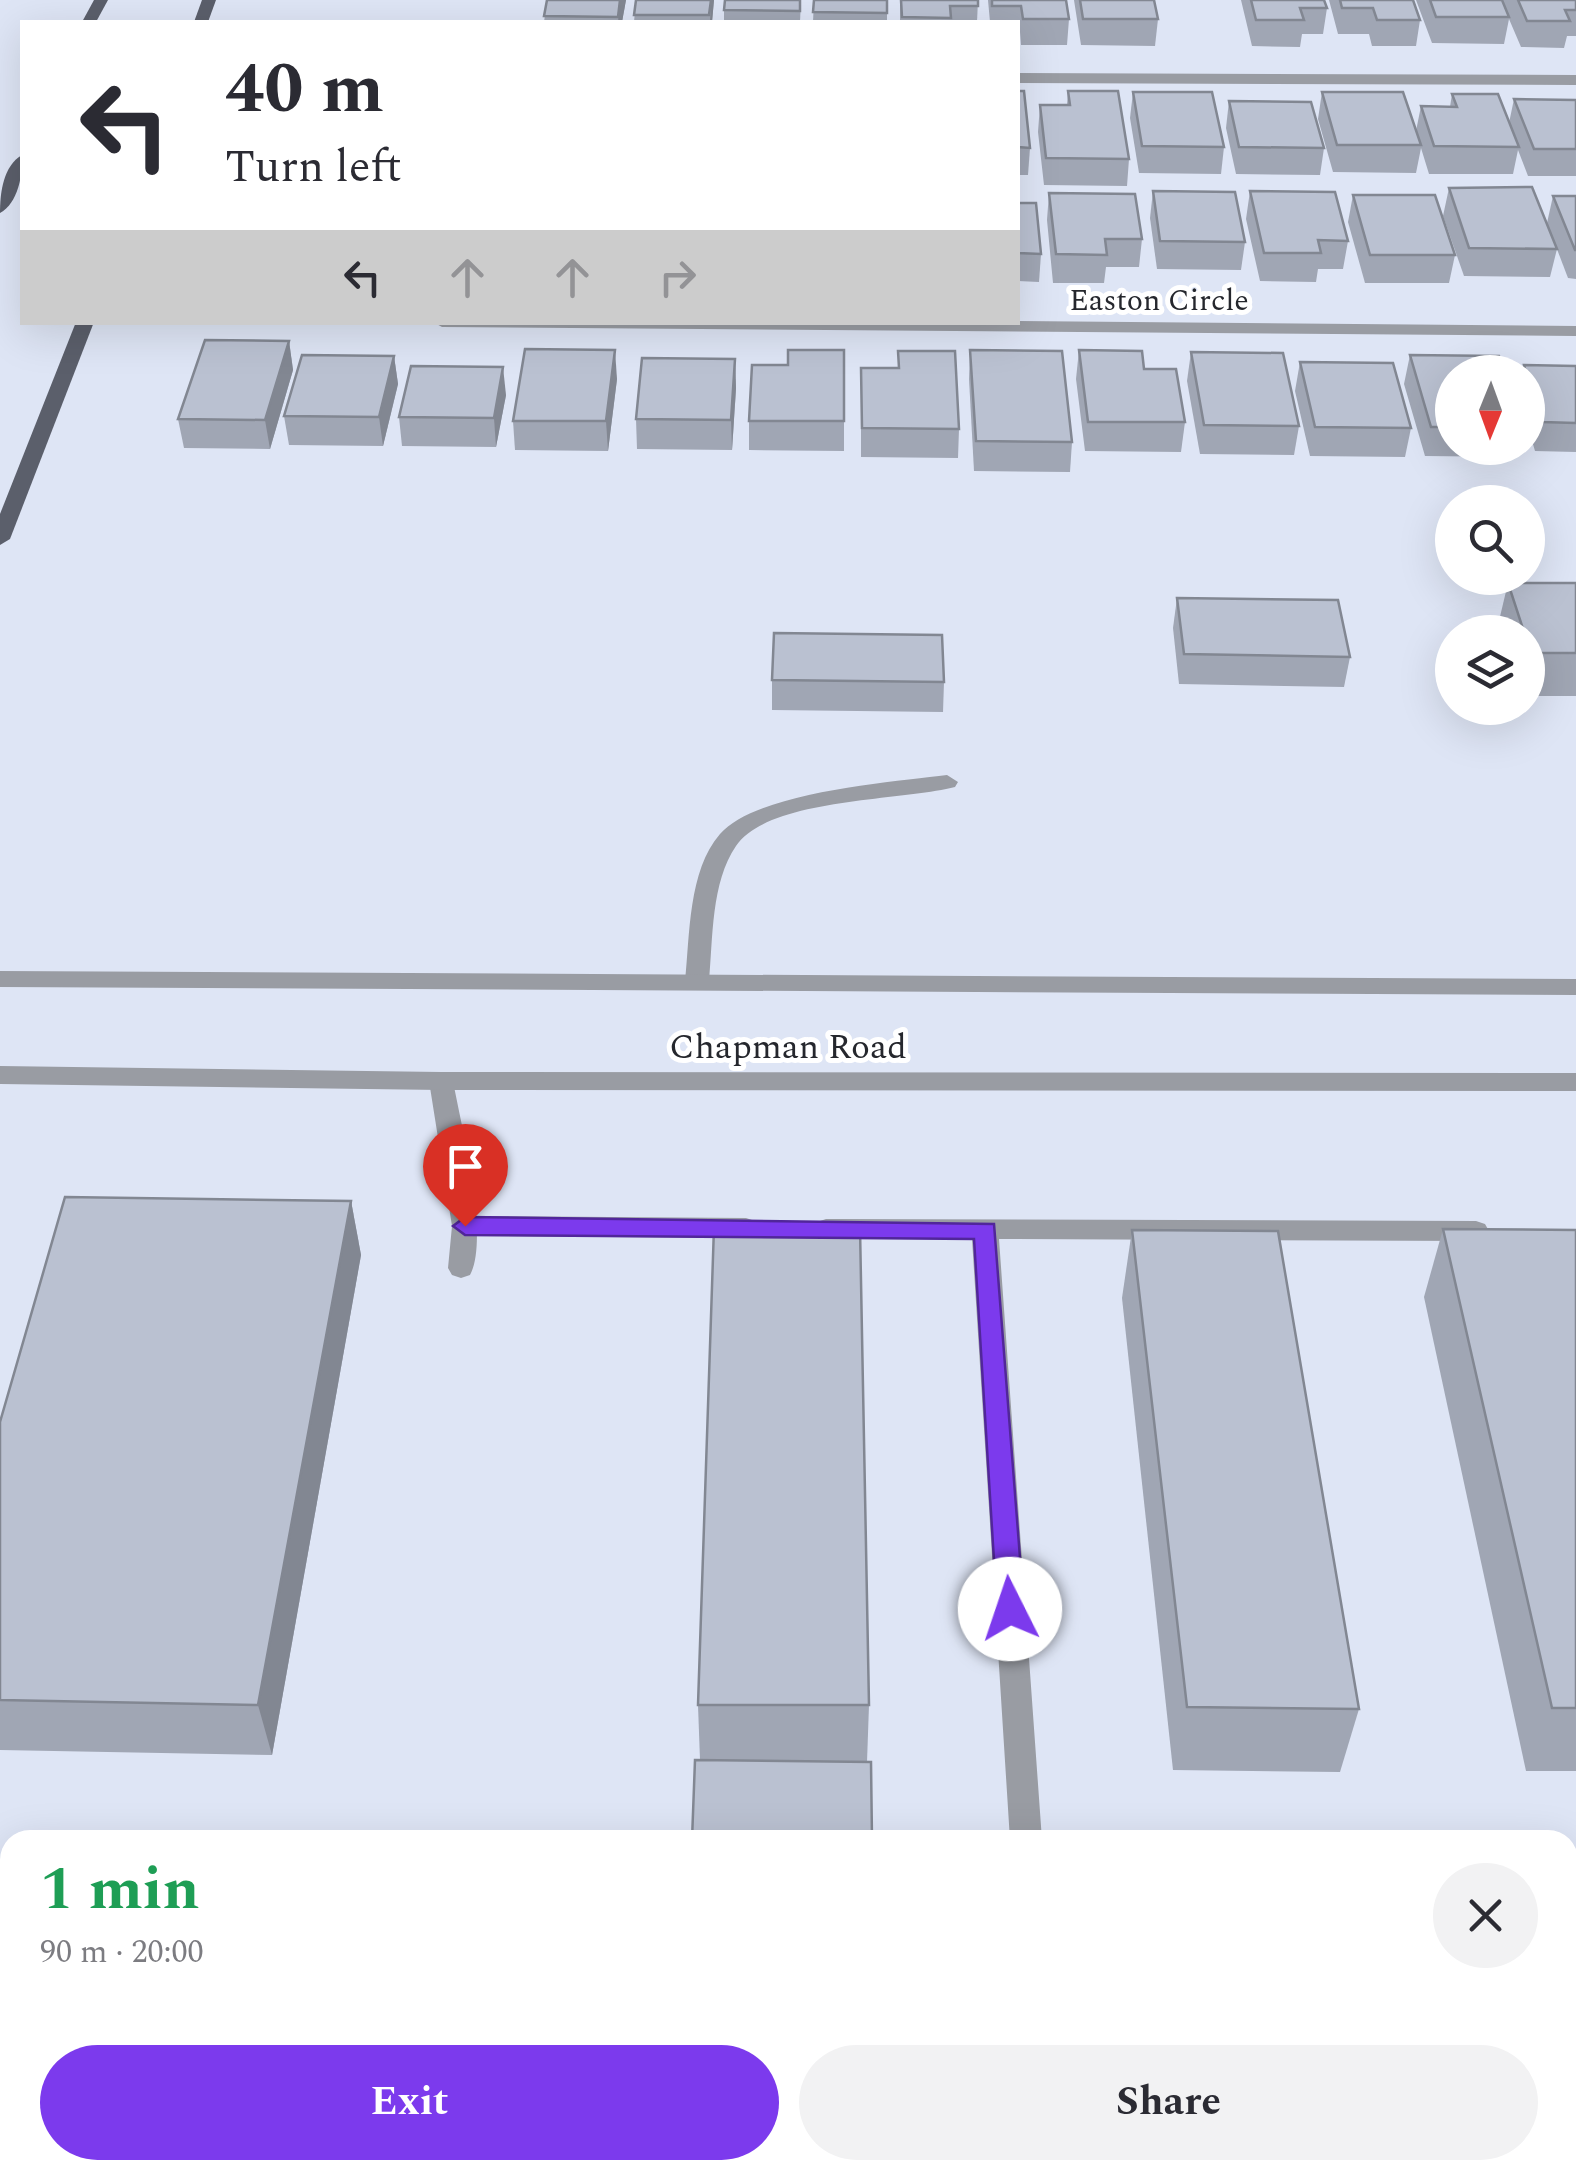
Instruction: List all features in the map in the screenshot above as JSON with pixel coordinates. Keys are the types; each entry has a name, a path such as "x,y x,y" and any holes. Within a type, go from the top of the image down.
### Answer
{"main road":[{"path":"0,208 20,164"},
{"path":"0,539 84,325"}],"street":[{"path":"1020,78 1576,80"},
{"name":"Easton Circle","path":"726,325 1576,331"},
{"path":"698,981 707,891 728,836 773,809 947,782"},
{"name":"Chapman Road","path":"0,979 1576,987"},
{"name":"Chapman Road","path":"0,1075 442,1081 1576,1082"},
{"path":"442,1081 465,1226 461,1268"},
{"path":"465,1226 1497,1230"},
{"path":"985,1230 1025,1830"}],"building":[{"path":"547,0 620,0 618,17 544,16"},
{"path":"636,0 711,0 709,15 634,15"},
{"path":"725,0 800,0 800,11 724,10"},
{"path":"814,0 887,0 887,13 813,12"},
{"path":"901,0 978,0 978,6 950,6 951,18 902,17"},
{"path":"992,0 1066,0 1069,19 1023,19 1021,6 992,6"},
{"path":"1080,0 1154,0 1158,19 1083,19"},
{"path":"1251,0 1324,0 1327,8 1300,8 1304,20 1256,20"},
{"path":"1340,0 1413,0 1420,20 1377,20 1373,8 1342,8"},
{"path":"1430,0 1502,0 1509,17 1436,17"},
{"path":"1518,0 1576,0 1576,10 1565,10 1570,21 1527,21"},
{"path":"1020,91 1024,91 1030,148 1020,147"},
{"path":"1068,91 1118,91 1129,159 1046,158 1040,105 1070,105"},
{"path":"1133,92 1212,92 1224,147 1142,146"},
{"path":"1322,92 1403,92 1421,145 1337,145"},
{"path":"1452,94 1498,94 1519,147 1434,146 1421,106 1457,107"},
{"path":"1514,99 1576,100 1576,149 1534,149"},
{"path":"1229,101 1311,102 1324,148 1239,147"},
{"path":"1532,187 1557,249 1469,248 1449,188"},
{"path":"1153,191 1235,192 1245,242 1160,241"},
{"path":"1250,191 1335,192 1348,241 1318,240 1321,253 1264,253"},
{"path":"1049,193 1135,194 1142,239 1105,239 1107,255 1056,254"},
{"path":"1353,195 1435,195 1455,255 1370,255"},
{"path":"1553,196 1576,196 1576,250 1575,250"},
{"path":"1020,203 1036,203 1041,254 1020,253"},
{"path":"205,340 289,341 265,420 178,419"},
{"path":"525,349 615,350 606,421 513,421"},
{"path":"788,350 844,350 844,421 749,421 752,365 788,365"},
{"path":"970,350 1062,351 1072,442 976,441"},
{"path":"1079,350 1142,351 1144,369 1176,369 1185,422 1088,422"},
{"path":"898,351 955,351 959,429 862,428 861,368 899,368"},
{"path":"1191,352 1283,353 1299,426 1204,425"},
{"path":"302,355 394,356 379,417 284,416"},
{"path":"1410,355 1435,355 1435,427 1431,427"},
{"path":"642,358 735,359 731,420 636,419"},
{"path":"1300,362 1393,363 1411,428 1315,427"},
{"path":"1545,365 1576,366 1576,423 1545,422"},
{"path":"411,366 503,367 494,418 399,417"},
{"path":"1545,583 1576,583 1576,653 1545,653 1545,615 1518,615 1512,595 1545,595"},
{"path":"1177,598 1338,600 1350,657 1184,654"},
{"path":"774,633 942,635 944,682 772,680"},
{"path":"65,1197 351,1201 258,1705 0,1700 0,1422"},
{"path":"714,1227 860,1228 869,1705 698,1705"},
{"path":"1443,1229 1576,1230 1576,1708 1552,1708"},
{"path":"1132,1230 1278,1231 1359,1709 1187,1707"},
{"path":"695,1760 871,1762 872,1830 692,1830"}],"route":[{"path":"465,1226 985,1230 1010,1609"}]}
